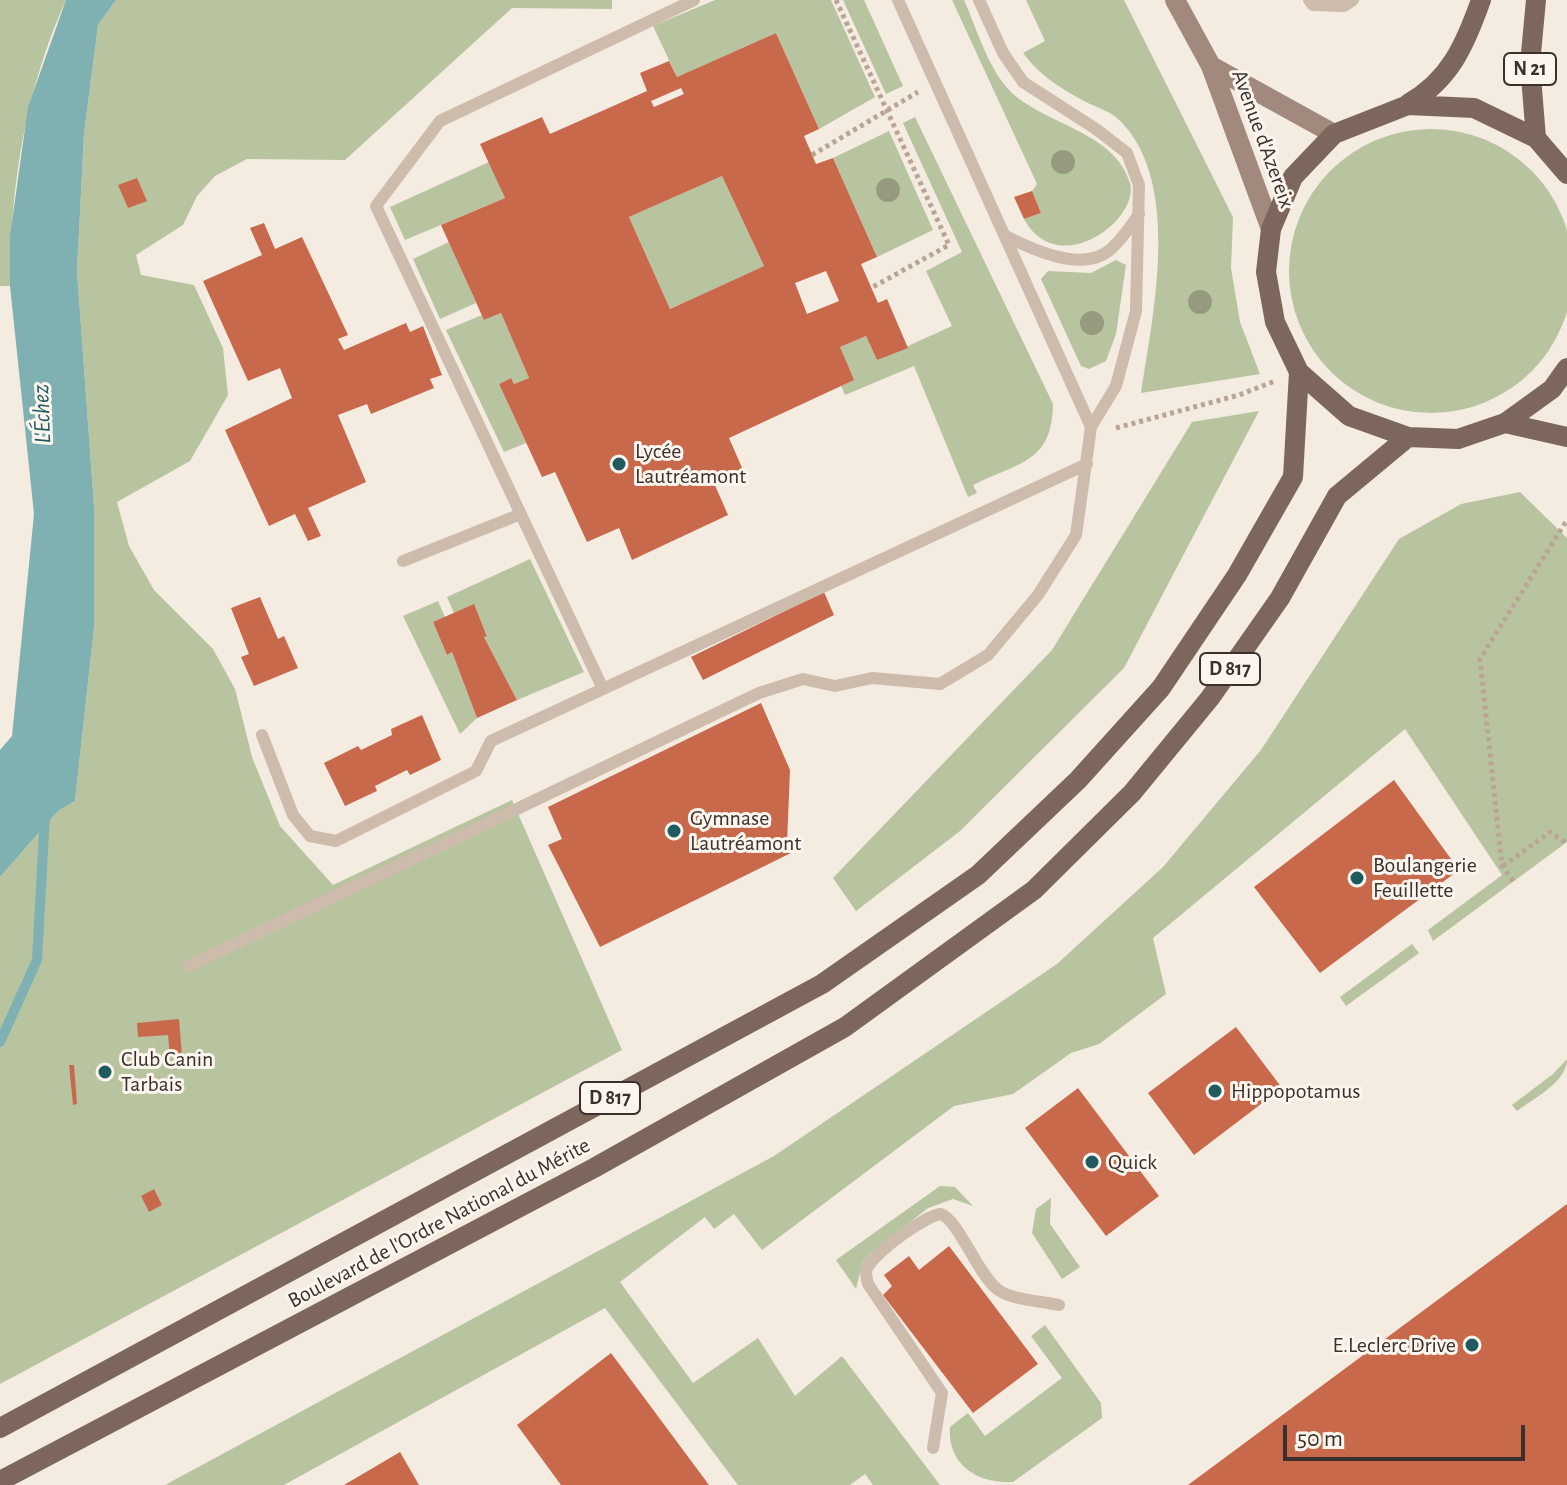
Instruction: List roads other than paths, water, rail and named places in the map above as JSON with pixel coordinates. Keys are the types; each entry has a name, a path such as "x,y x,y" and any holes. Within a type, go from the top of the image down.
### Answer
{"main road":[{"name":"Avenue d'Azereix","path":"1175,0 1211,66 1271,229"},
{"path":"1481,0 1464,49 1433,90 1408,105 1334,134 1293,177 1271,229 1266,272 1275,322 1299,372 1349,416 1408,437 1458,439 1505,423 1552,389 1567,368"},
{"name":"N 21","path":"1536,0 1530,64 1536,138"},
{"name":"Avenue d'Azereix","path":"1211,66 1334,134"},
{"path":"1408,105 1474,108 1536,138 1567,174"},
{"name":"Boulevard de l'Ordre National du Mérite","path":"0,1428 822,984 978,875 1078,780 1161,688 1237,575 1293,477 1299,372"},
{"path":"1505,423 1567,437"},
{"name":"Boulevard de l'Ordre National du Mérite","path":"0,1481 594,1168 845,1027 1034,890 1132,793 1210,698 1280,598 1337,496 1408,437"}],"lane":[{"path":"603,689 376,206 440,121 694,0"},
{"path":"898,0 1091,427"},
{"path":"189,966 759,693 803,679 835,686 872,678 940,684 988,655 1038,595 1076,535 1091,427 1116,386 1136,311 1139,185 1127,153 1023,82 1003,53 979,0"},
{"path":"1309,0 1313,5 1344,6 1353,0"},
{"path":"1004,235 1041,254 1078,259 1109,252 1139,214"},
{"path":"262,735 293,815 310,836 336,841 476,771 491,741 1087,464"},
{"path":"403,561 521,514"},
{"path":"933,1448 942,1393 868,1284 866,1270 874,1257 924,1221 941,1214 949,1217 974,1261 998,1291 1059,1305"}],"water":[{"name":"L'Échez","path":"66,0 116,0 98,25 84,134 77,271 94,506 94,628 75,801 58,811 0,877 0,750 12,736 34,514 10,286 10,236 28,107"}],"waterway":[{"path":"0,1042 37,960 45,814"}],"place":[{"name":"Lycée Lautréamont","path":"619,464"},
{"name":"Gymnase Lautréamont","path":"674,831"},
{"name":"Boulangerie Feuillette","path":"1357,878"},
{"name":"Club Canin Tarbais","path":"105,1072"},
{"name":"Hippopotamus","path":"1215,1091"},
{"name":"Quick","path":"1092,1162"},
{"name":"E.Leclerc Drive","path":"1472,1345"}]}
